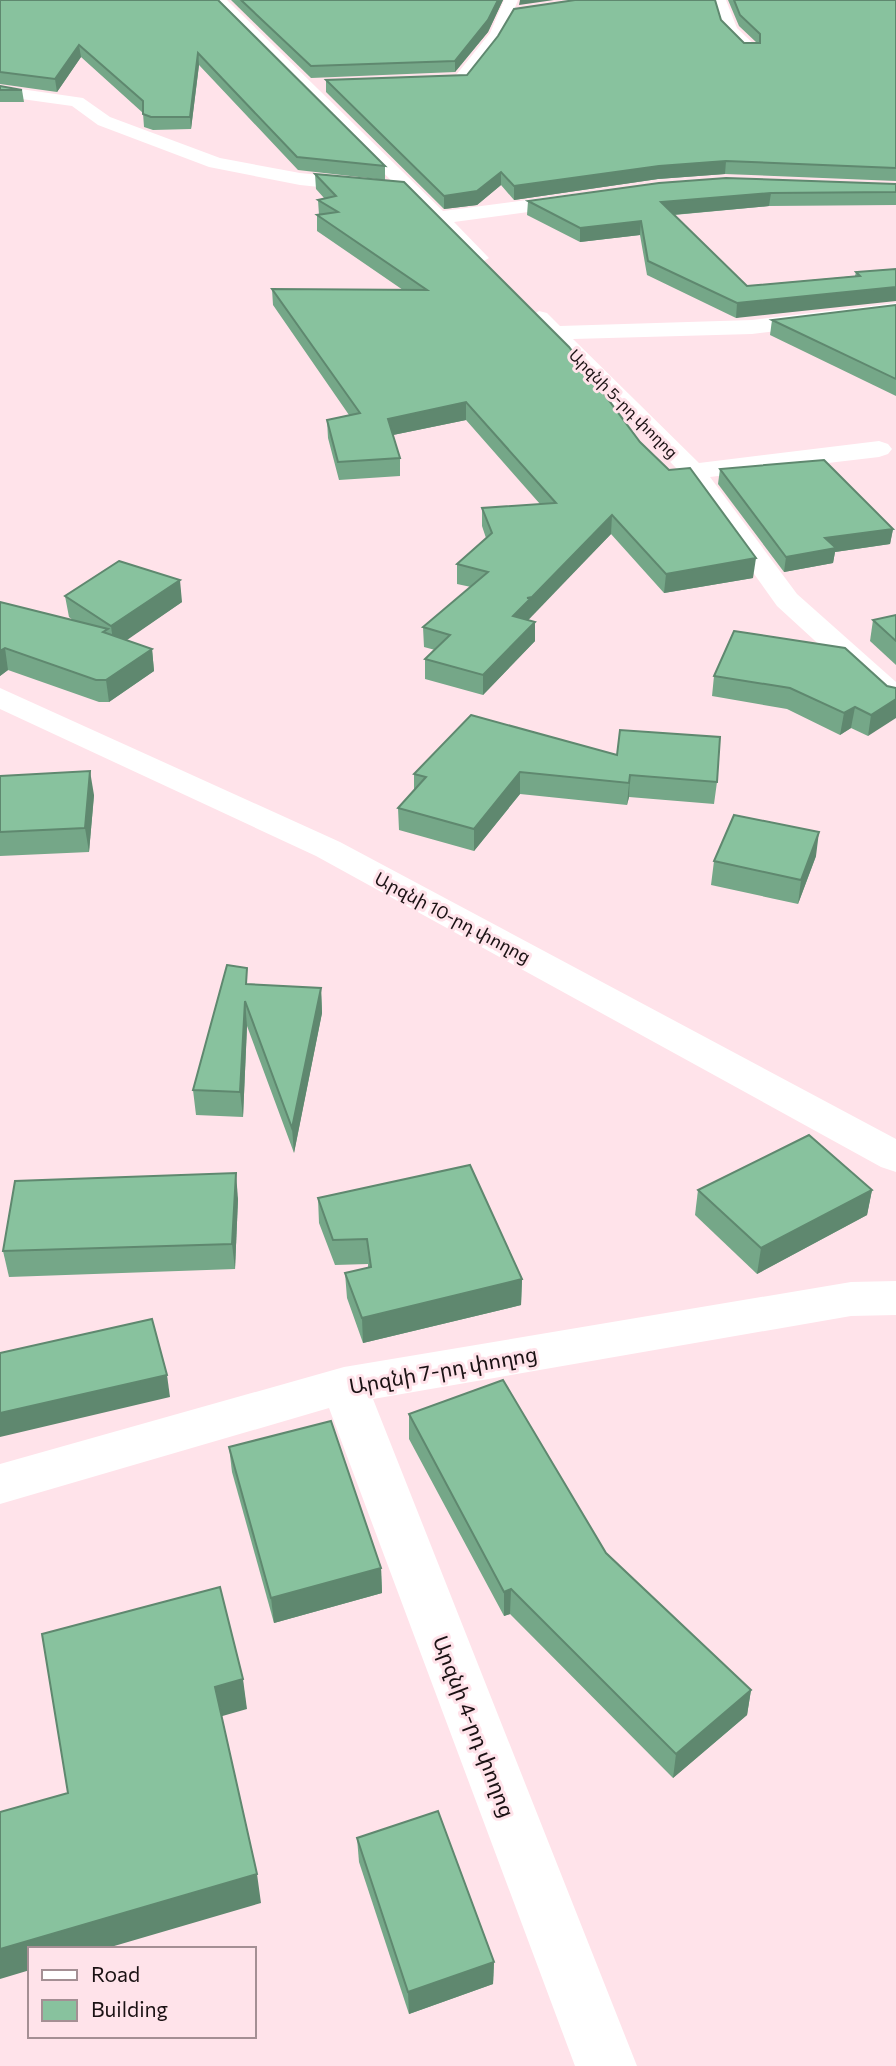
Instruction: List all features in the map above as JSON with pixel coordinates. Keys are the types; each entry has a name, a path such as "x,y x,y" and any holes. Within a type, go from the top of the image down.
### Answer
{"street":[{"path":"219,0 496,275"},
{"path":"719,0 730,30 751,50"},
{"path":"399,83 461,80 487,49 513,8"},
{"path":"305,86 332,85"},
{"path":"0,91 77,102 104,121 216,163 300,179 408,190"},
{"path":"439,218 598,196"},
{"name":"Արզնի 5-րդ փողոց","path":"525,304 693,471 787,600 896,698"},
{"path":"554,333 752,327 896,310"},
{"path":"693,471 879,449"},
{"name":"Արզնի 10-րդ փողոց","path":"0,697 328,849 896,1157"},
{"name":"Արզնի 7-րդ փողոց","path":"0,1484 344,1385 851,1299 896,1297"},
{"name":"Արզնի 4-րդ փողոց","path":"344,1385 606,2066"}],"building":[{"path":"0,0 218,0 385,166 297,157 198,53 190,117 151,117 143,114 143,101 79,45 55,79 0,72"},
{"path":"241,0 498,0 488,20 455,61 311,66"},
{"path":"575,0 715,0 721,20 744,43 760,43 760,34 740,15 734,0 896,0 896,168 726,161 659,166 514,186 501,172 477,191 444,196 326,80 467,75 498,36 514,9"},
{"path":"0,86 22,90 0,90"},
{"path":"315,174 404,182 569,347 640,442 669,470 690,468 756,558 666,574 612,515 532,597 527,598 531,598 513,616 535,622 483,675 425,659 450,635 423,627 488,572 457,564 492,533 482,508 556,503 466,402 388,419 400,458 338,462 327,420 360,413 272,289 427,290 317,215 338,212 318,200 336,196"},
{"path":"726,178 896,184 896,192 771,193 661,202 747,286 860,276 856,272 896,269 896,287 737,303 648,261 641,221 580,228 528,201 659,183"},
{"path":"896,305 896,379 772,320"},
{"path":"824,460 893,529 825,538 836,548 786,557 720,469"},
{"path":"119,561 180,580 111,626 65,596"},
{"path":"0,602 108,629 103,632 152,649 106,680 96,680 5,648 0,651"},
{"path":"896,615 896,641 873,620"},
{"path":"734,631 845,648 887,686 896,688 896,699 871,715 855,707 844,713 790,688 714,676"},
{"path":"471,715 617,755 620,730 720,737 717,782 630,775 629,783 520,772 474,829 398,808 426,777 414,774"},
{"path":"90,771 85,828 0,832 0,776"},
{"path":"734,815 819,832 801,880 714,861"},
{"path":"227,965 247,968 246,984 321,988 292,1128 245,1001 240,1092 193,1090"},
{"path":"809,1135 872,1190 761,1248 698,1190"},
{"path":"470,1165 522,1279 362,1318 345,1273 371,1267 367,1239 333,1240 318,1198"},
{"path":"236,1173 232,1244 3,1251 15,1181"},
{"path":"152,1319 167,1375 0,1413 0,1353"},
{"path":"503,1380 606,1553 751,1690 676,1754 511,1589 504,1592 409,1414"},
{"path":"331,1421 381,1568 271,1598 229,1447"},
{"path":"220,1587 243,1679 215,1687 257,1874 0,1949 0,1812 68,1793 42,1634"},
{"path":"438,1811 494,1962 408,1992 357,1838"}]}
